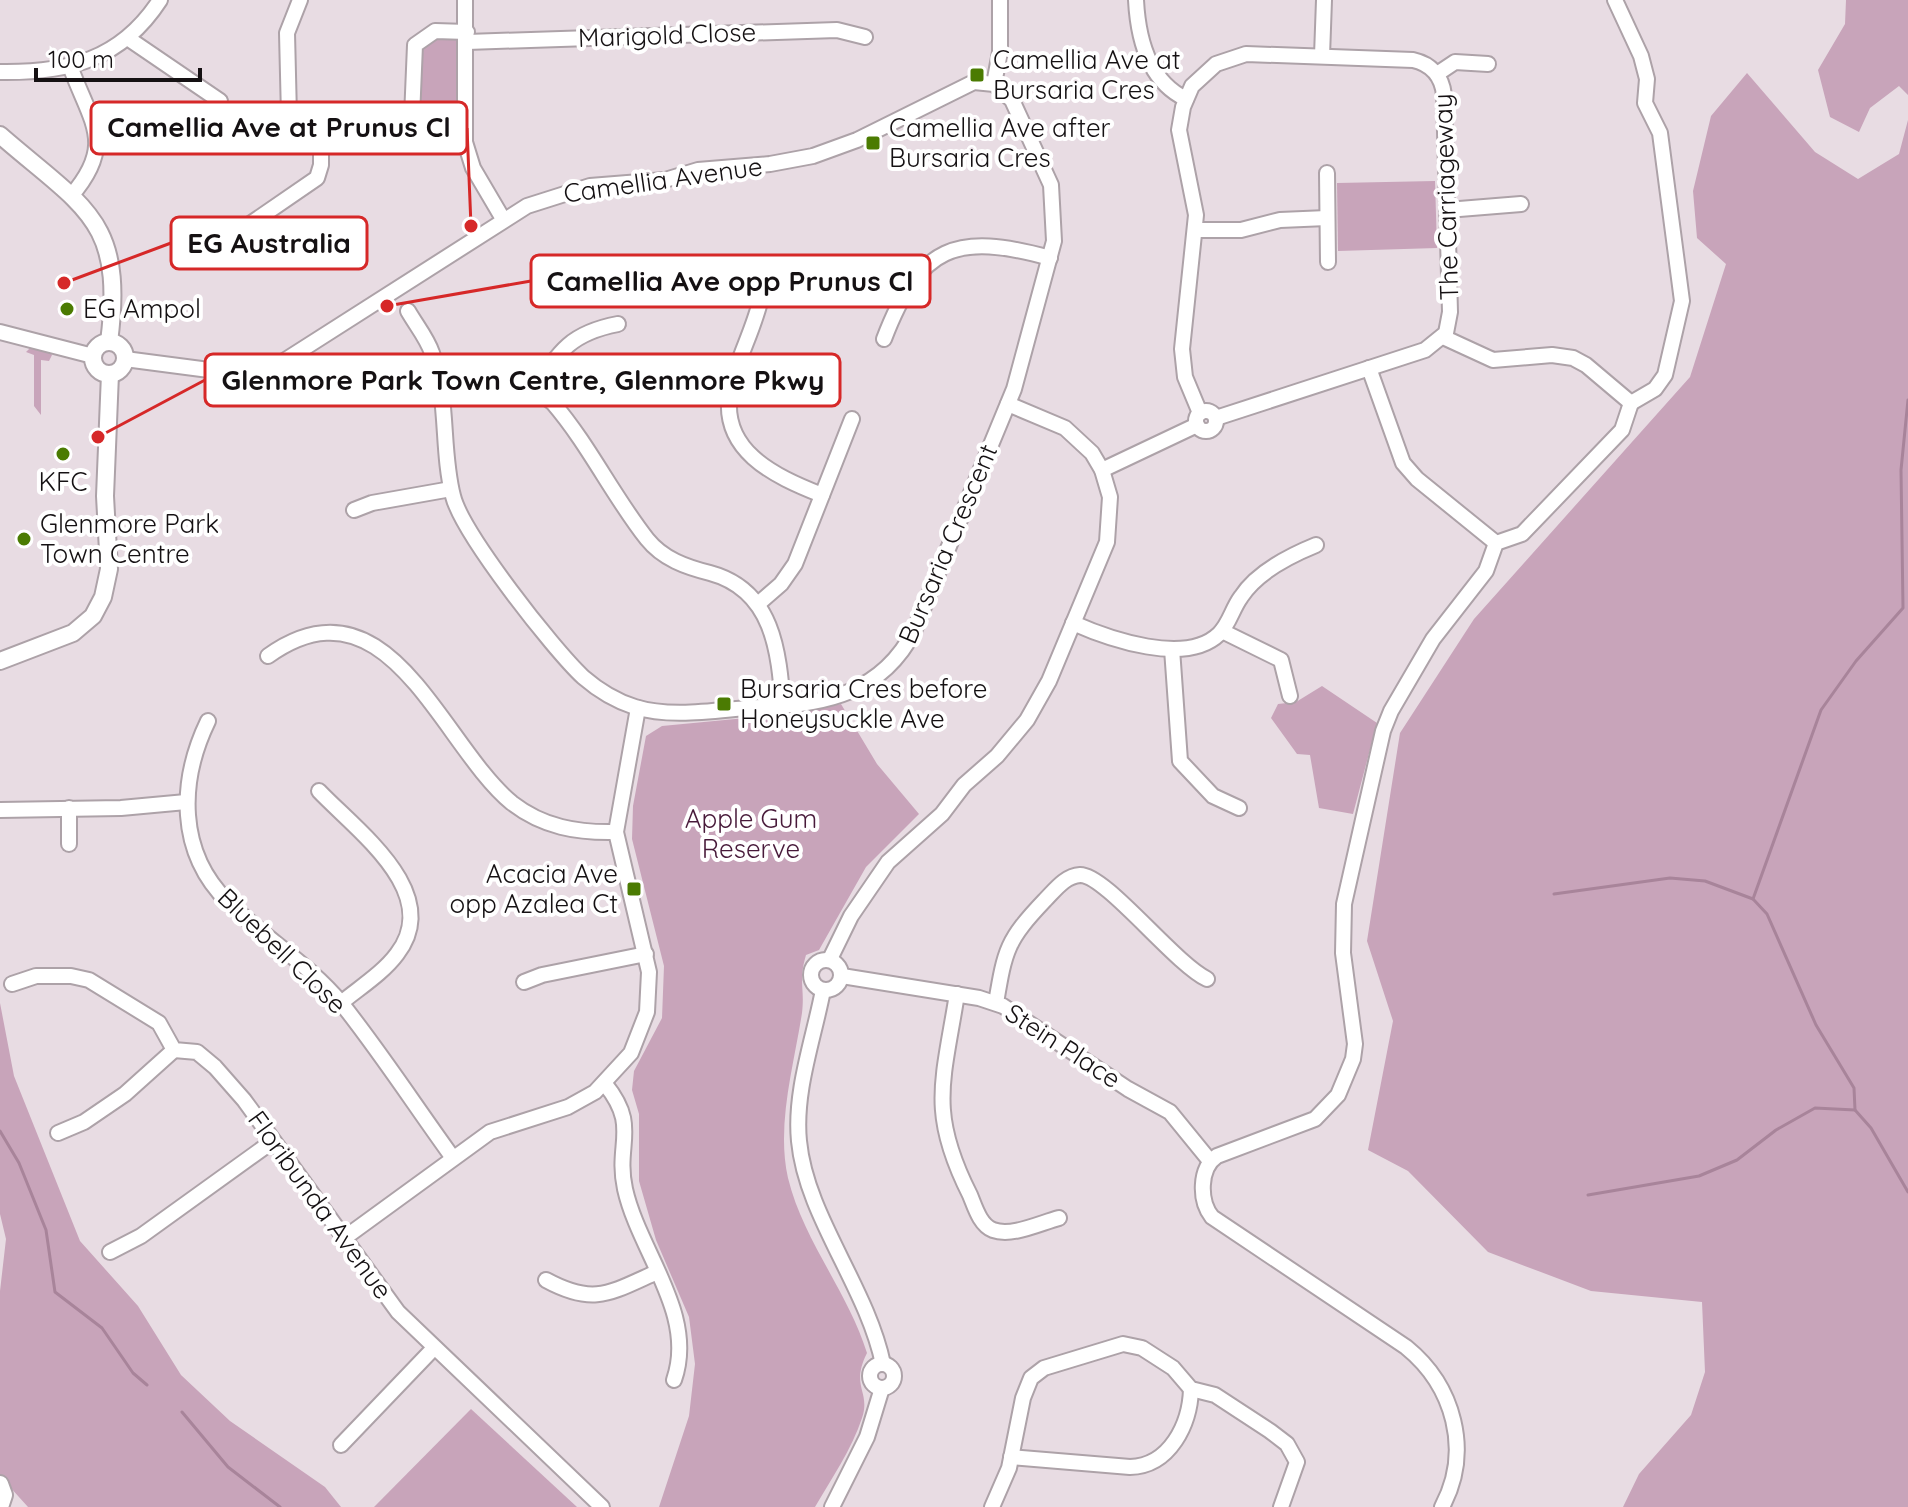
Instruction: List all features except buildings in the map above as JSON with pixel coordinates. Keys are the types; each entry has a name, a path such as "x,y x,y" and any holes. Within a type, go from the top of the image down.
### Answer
{"main road":[{"path":"0,135 92,217 109,252 114,283 109,342"},
{"path":"109,342 120,345 125,359 119,371 110,374 99,371 93,356 97,347 109,342"},
{"path":"0,661 73,633 93,616 103,597 109,569 105,496 110,374"}],"street":[{"path":"0,72 37,72 70,66 129,39 160,0"},
{"path":"300,0 290,21 287,40 289,116 464,118"},
{"path":"465,0 464,118 470,160 503,219"},
{"path":"994,84 1000,52 1000,0"},
{"path":"1102,470 1199,419 1185,377 1182,349 1195,230 1193,189 1179,136 1186,99 1165,87 1155,75 1140,32 1136,0"},
{"path":"1322,56 1324,0"},
{"path":"1496,543 1522,534 1622,430 1631,403 1655,389 1665,375 1682,301 1660,133 1645,103 1647,79 1641,56 1615,0"},
{"name":"Marigold Close","path":"412,117 415,45 435,31 467,37 837,30 865,37"},
{"path":"129,39 220,101"},
{"name":"The Carriageway","path":"1186,99 1202,75 1231,57 1253,53 1413,60 1437,74 1444,89 1450,318 1443,337 1425,350 1216,418 1216,425 1208,431 1199,419"},
{"path":"1437,74 1455,62 1488,64"},
{"path":"70,66 97,148 92,171 71,196"},
{"name":"Camellia Avenue","path":"125,359 232,373 273,368 503,219 574,189 665,180 698,170 770,164 813,156 857,140 960,87 979,81 994,84"},
{"name":"Bursaria Crescent","path":"408,311 432,351 440,379 451,489 470,535 574,668 608,695 638,708 670,711 783,707 818,703 855,692 879,676 903,649 1008,404 1050,258 1055,222 1048,178 1012,100 994,84"},
{"path":"221,244 317,178 321,165 321,116"},
{"path":"1327,173 1328,262"},
{"path":"1447,210 1521,204"},
{"path":"1195,230 1241,230 1280,220 1327,218"},
{"path":"884,339 907,287 922,270 944,255 989,244 1050,258"},
{"path":"761,298 731,386 734,428 743,448 761,467 822,495"},
{"path":"535,389 569,343 591,329 618,324"},
{"path":"0,332 93,356"},
{"path":"1443,337 1493,360 1552,355 1573,358 1631,403"},
{"path":"1369,368 1403,463 1417,479 1496,543"},
{"path":"440,379 496,377 535,389 562,414 656,548 681,565 731,581 758,604 777,645 783,707"},
{"path":"830,959 851,916 888,862 942,814 964,785 1018,733 1049,681 1111,527 1110,497 1102,470 1086,446 1065,428 1008,404"},
{"path":"758,604 791,570 852,419"},
{"path":"354,510 372,503 451,489"},
{"path":"1442,1507 1454,1476 1457,1437 1452,1411 1437,1381 1406,1347 1212,1217 1204,1200 1203,1178 1210,1161 1315,1119 1338,1095 1355,1049 1343,953 1344,904 1383,731 1395,702 1433,639 1486,571 1496,543"},
{"path":"1073,623 1111,639 1172,649 1202,644 1222,631 1250,585 1285,559 1316,545"},
{"path":"1222,631 1281,660 1290,696"},
{"path":"268,656 299,638 321,634 349,636 377,646 403,668 512,802 560,828 616,832"},
{"path":"1172,649 1179,709 1178,755 1187,771 1213,796 1239,808"},
{"path":"343,1239 490,1132 568,1107 605,1084 631,1053 643,1026 649,996 646,954 616,832 638,708"},
{"name":"Bluebell Close","path":"208,721 192,759 186,802 194,847 219,894 299,961 341,1003 453,1158"},
{"path":"319,791 399,875 411,907 407,936 396,956 341,1003"},
{"path":"0,810 186,802"},
{"path":"69,808 69,844"},
{"path":"996,1003 1006,951 1015,933 1064,881 1082,870 1099,881 1187,968 1207,979"},
{"path":"524,982 537,976 646,954"},
{"path":"830,959 838,964 842,976 837,985 823,990 812,981 811,971 820,960 830,959"},
{"path":"12,984 36,976 71,976 89,980 159,1023 174,1050 115,1101 84,1122 58,1133"},
{"name":"Stein Place","path":"842,976 996,1003 1170,1112 1210,1161"},
{"path":"823,990 799,1107 801,1153 810,1187 873,1324 883,1364 892,1369 894,1376 892,1383 882,1388 867,1437 832,1507"},
{"path":"957,994 941,1086 943,1126 956,1168 990,1233 1011,1231 1059,1218"},
{"name":"Floribunda Avenue","path":"174,1050 191,1049 208,1060 273,1141 398,1312 433,1349 602,1507"},
{"path":"605,1084 624,1113 624,1186 681,1339 681,1361 674,1380"},
{"path":"110,1252 141,1236 273,1141"},
{"path":"546,1280 570,1292 593,1296 611,1293 657,1272"},
{"path":"992,1507 1011,1457 1026,1386 1044,1368 1118,1345 1133,1344 1173,1368 1191,1389 1215,1395 1287,1444 1297,1462 1281,1507"},
{"path":"341,1445 433,1349"},
{"path":"1011,1457 1130,1467 1148,1465 1169,1450 1187,1418 1191,1389"}],"green space":[{"path":"1846,0 1908,0 1908,95 1899,86 1870,108 1859,132 1830,117 1818,70 1845,24"},
{"path":"462,35 460,105 450,111 416,111 417,58 426,39"},
{"path":"1747,73 1815,152 1858,179 1899,154 1908,120 1908,1507 1623,1507 1639,1474 1691,1415 1705,1372 1702,1302 1591,1291 1488,1252 1408,1171 1368,1150 1393,1021 1367,941 1400,733 1474,619 1690,377 1726,264 1697,238 1693,191 1711,116"},
{"path":"1435,181 1437,248 1338,251 1337,183"},
{"path":"32,346 49,350 52,355 49,361 41,360 41,415 34,406 34,355 26,352"},
{"path":"1322,686 1377,723 1353,814 1319,808 1310,755 1297,754 1271,718 1278,704 1296,702"},
{"name":"Apple Gum Reserve","path":"841,704 877,764 919,814 866,867 819,950 806,955 802,972 802,1013 785,1116 785,1158 795,1201 849,1309 867,1353 860,1374 864,1401 862,1418 841,1464 815,1507 659,1507 689,1416 695,1364 689,1317 656,1240 639,1181 639,1114 632,1090 634,1071 662,1018 664,966 632,839 633,806 646,736 662,726 789,714"},
{"path":"0,1003 14,1076 80,1241 138,1306 181,1375 230,1421 325,1487 341,1507 28,1507 0,1476 0,1291 6,1239 0,1214"},
{"path":"471,1409 577,1507 374,1507"}],"waterway":[{"path":"1753,899 1821,710 1856,661 1903,608 1901,470 1908,400"},
{"path":"1554,894 1670,878 1705,881 1753,899 1767,914 1816,1025 1854,1088 1855,1110 1871,1128 1908,1192"},
{"path":"1588,1195 1699,1176 1737,1160 1776,1130 1815,1108 1855,1110"},
{"path":"0,1131 19,1163 46,1230 55,1292 102,1328 133,1373 147,1385"},
{"path":"182,1412 228,1467 280,1507"}],"place":[{"name":"Camellia Ave at Bursaria Cres","path":"977,75"},
{"name":"Camellia Ave after Bursaria Cres","path":"873,143"},
{"name":"Camellia Ave at Prunus Cl","path":"471,226"},
{"name":"EG Australia","path":"64,283"},
{"name":"Camellia Ave opp Prunus Cl","path":"387,306"},
{"name":"EG Ampol","path":"67,309"},
{"name":"Glenmore Park Town Centre, Glenmore Pkwy","path":"98,437"},
{"name":"KFC","path":"63,454"},
{"name":"Glenmore Park Town Centre","path":"24,539"},
{"name":"Bursaria Cres before Honeysuckle Ave","path":"724,704"},
{"name":"Acacia Ave opp Azalea Ct","path":"634,889"}]}
